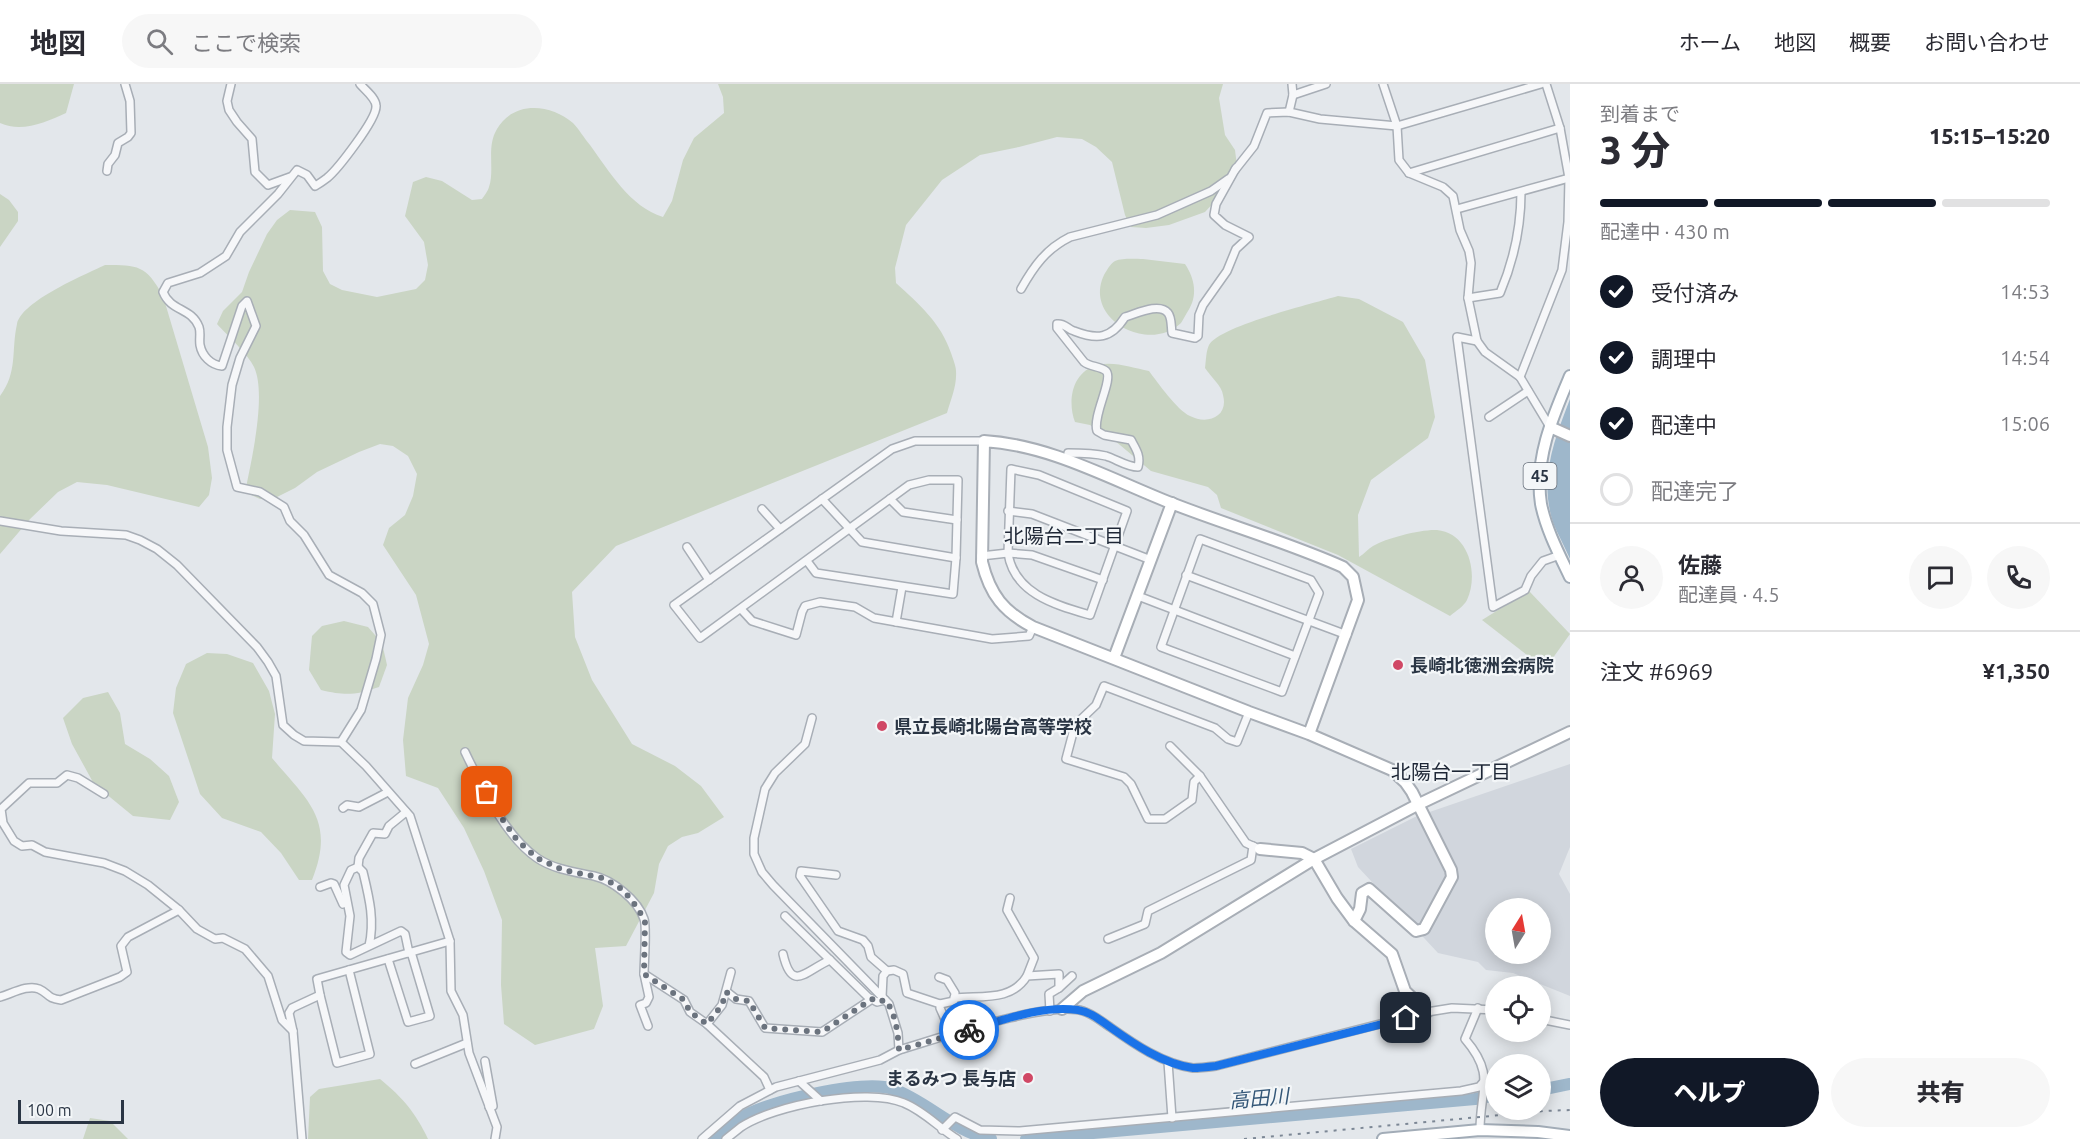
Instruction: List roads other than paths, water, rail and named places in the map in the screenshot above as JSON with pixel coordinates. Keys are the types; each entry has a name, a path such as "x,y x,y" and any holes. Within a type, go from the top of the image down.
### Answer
{"street":[{"path":"107,171 118,143 130,133 130,101 125,84"},
{"path":"231,84 227,101 229,110 252,139 255,172 268,185 290,177"},
{"path":"341,742 361,710 376,659 381,635 373,604 362,593 329,575 304,535 290,521 284,507 260,492 237,487 227,450 227,427 232,385 240,358 256,326 247,301 242,306 222,366 214,366 200,347 199,328 195,320 189,314 167,302 163,292 168,283 200,273 226,256 240,232 278,194 297,170 307,175 315,186 327,178 368,129 374,116 376,105 373,98 360,84"},
{"path":"1289,112 1293,95 1292,84"},
{"path":"1293,95 1326,84"},
{"path":"1383,84 1397,126 1399,160 1409,173 1443,187 1453,196 1460,230 1470,257 1468,298 1477,341 1485,352 1520,377 1552,428 1570,436"},
{"path":"1021,289 1046,252 1058,243 1070,237 1157,215 1211,191 1227,181 1254,146 1267,113 1289,112 1320,119 1397,126 1541,84"},
{"path":"1520,377 1562,270 1568,222 1569,174 1560,128 1546,84"},
{"path":"1409,173 1560,128"},
{"path":"1067,460 1068,453 1088,452 1106,456 1132,467 1138,467 1140,461 1131,440 1104,435 1097,431 1096,417 1109,379 1108,374 1105,370 1089,366 1084,362 1057,328 1057,324 1063,324 1073,331 1094,338 1110,333 1119,327 1125,317 1153,308 1162,309 1168,313 1171,318 1172,333 1195,338 1198,336 1199,315 1203,305 1227,271 1236,249 1249,237 1225,225 1214,215 1216,204 1236,168"},
{"path":"1457,209 1521,192 1569,174"},
{"path":"1468,298 1500,293 1510,270 1521,220 1521,192"},
{"path":"1562,270 1570,272"},
{"path":"1477,341 1457,337 1493,607 1525,590 1531,576 1543,561 1560,555"},
{"name":"45","path":"1570,376 1539,469 1541,504 1570,577"},
{"path":"1489,417 1528,391"},
{"path":"807,561 816,573 953,594 958,480 929,480 914,483 700,638 674,605 879,457 904,444 933,440 984,441 1028,446 1343,567 1353,577 1358,600 1309,734"},
{"path":"984,441 981,556 986,580 1000,603 1020,620 1309,734 1392,770 1405,782 1451,870 1452,877 1424,929 1416,931 1369,889 1362,893 1360,909 1354,921"},
{"path":"1011,469 1039,475 1127,511 1090,615 1031,592 1017,577 1009,561 1008,510 1011,469"},
{"path":"822,499 862,542 956,558"},
{"path":"890,499 903,512 957,520"},
{"path":"1114,658 1172,503"},
{"path":"762,509 780,529"},
{"path":"1008,510 1032,514 1151,560"},
{"path":"0,521 61,531 126,536 157,549 198,586 257,647 268,662 276,676 283,725 304,741 341,742 366,766 410,816 450,941 451,991 463,1015 469,1053 497,1127 495,1139"},
{"path":"1200,539 1311,580 1319,593 1282,692 1161,647 1173,611 1200,539"},
{"path":"687,547 709,580"},
{"path":"981,556 1008,553 1032,555 1103,580"},
{"path":"1186,575 1347,635"},
{"path":"896,622 902,587"},
{"path":"1137,596 1295,656"},
{"path":"741,609 752,621 796,636 805,606 820,602 855,607 874,618 992,639 1029,636 1033,627"},
{"path":"1200,776 1194,782 1192,800 1165,819 1148,819 1131,783 1124,777 1066,759 1066,754 1075,724 1096,705 1104,686 1215,728 1228,739 1237,742 1249,712"},
{"path":"812,718 805,744 775,773 765,789 754,838 754,854 762,872 773,885 889,1004 898,1033 899,1050"},
{"path":"1062,1009 1083,991 1161,953 1314,859 1417,805 1570,732"},
{"path":"1170,746 1200,776 1246,843 1257,848 1302,854 1314,859 1337,898 1354,921 1392,954 1406,991 1427,1012"},
{"path":"465,752 505,825 517,840 537,858 563,870 603,878 619,887 631,899 645,920 644,974 649,997 646,1003 640,1005 648,1026"},
{"path":"104,794 96,787 67,775 57,783 29,783 1,809 3,823 14,841 22,846 32,845 45,852 104,863 124,871 147,885 179,910 197,929 215,939 223,938 245,949 268,976 282,1020 293,1031"},
{"path":"343,808 347,805 359,807 388,792"},
{"path":"358,867 359,858 373,833 385,834 389,826 406,812"},
{"path":"1107,939 1145,924 1148,911 1251,860 1257,848"},
{"path":"358,867 351,870 344,885 350,920 346,952 351,955 401,931 405,934 430,1016 408,1022 388,959"},
{"path":"358,867 363,872 372,914 373,924 369,946"},
{"path":"836,875 807,870 801,871 800,876 838,931 863,940 872,957 887,971"},
{"path":"320,887 334,884 350,920"},
{"path":"887,971 894,970 903,974 907,993 940,1004 954,1000 954,998 998,996 1010,993 1019,987 1027,976 1034,958 1007,910 1011,898"},
{"path":"0,998 32,988 41,990 50,999 61,1000 120,976 127,972 121,946 128,937 179,910"},
{"path":"785,916 872,999 878,1002 883,998 884,976 887,971"},
{"path":"349,970 370,1054 337,1063 317,979 450,941"},
{"path":"783,954 787,970 796,976 805,974 830,960"},
{"path":"707,1024 722,1005 731,972"},
{"path":"644,974 684,1000 690,1012 707,1024 764,1077 770,1090"},
{"path":"1027,976 1059,974 1059,988"},
{"path":"1050,1011 1049,994 1072,976"},
{"path":"939,977 948,980 955,993 954,998"},
{"path":"726,992 736,999 749,1001 765,1028 822,1032 872,999"},
{"path":"302,1139 293,1031 289,1012 292,1008 320,995"},
{"path":"940,1004 952,1035"},
{"path":"702,1139 740,1106 770,1090 880,1060 899,1050 1028,1013 1062,1009 1080,1010 1094,1015 1111,1028 1168,1062 1194,1068 1216,1066 1427,1012 1452,1008 1485,1009"},
{"path":"1478,1008 1466,1039 1477,1052 1485,1079"},
{"path":"1551,1021 1570,1025"},
{"path":"415,1064 467,1043"},
{"path":"485,1061 493,1106 489,1107"},
{"path":"1168,1062 1172,1118"},
{"path":"799,1081 821,1101"},
{"path":"942,1130 955,1117 980,1130 1020,1135 1461,1090 1479,1087 1485,1083"},
{"path":"1480,1130 1485,1087"},
{"path":"726,1139 741,1127 760,1118 821,1101 842,1097 885,1096 923,1113 942,1130 957,1139"},
{"path":"1383,1139 1448,1136 1480,1130 1506,1135 1570,1136"}],"water":[{"path":"1570,399 1570,559 1554,525 1549,508 1548,476 1558,430"}],"waterway":[{"name":"高田川","path":"1551,1088 1570,1084"},
{"name":"高田川","path":"716,1139 731,1125 754,1111 816,1093 861,1087 893,1089 918,1101 953,1124 991,1139"},
{"name":"高田川","path":"1026,1139 1485,1097"}],"railway":[{"path":"1244,1139 1570,1110"}],"place":[{"name":"長崎北徳洲会病院","path":"1398,665"},
{"name":"県立長崎北陽台高等学校","path":"882,726"},
{"name":"まるみつ 長与店","path":"1028,1078"}],"district":[{"name":"北陽台二丁目","path":"1064,535"},
{"name":"北陽台一丁目","path":"1451,771"}]}
